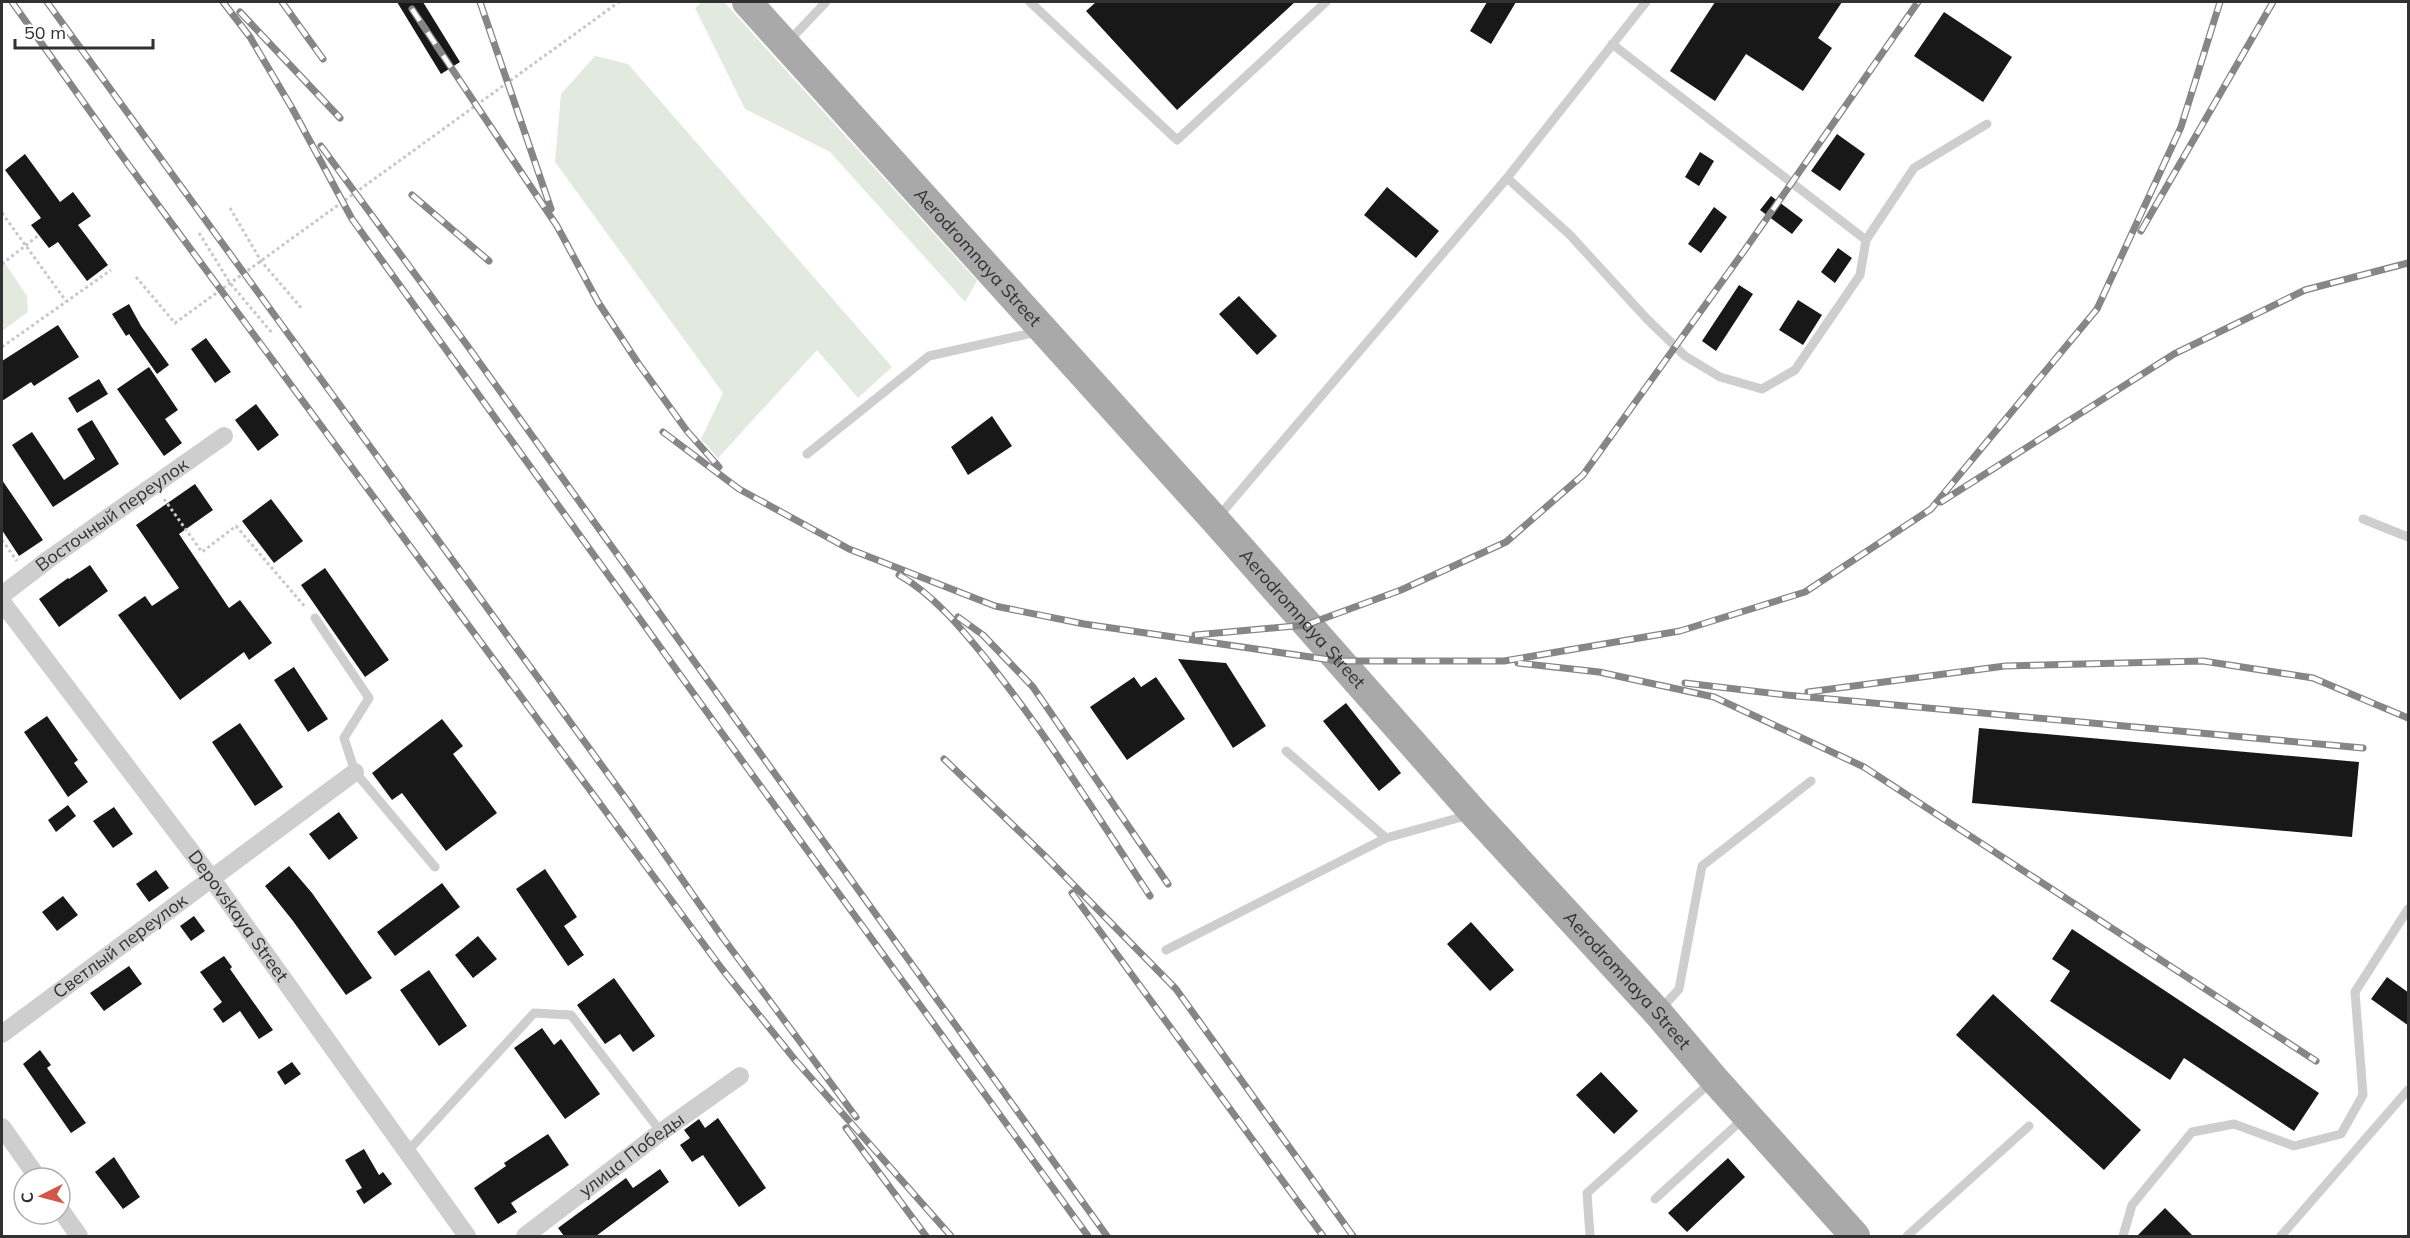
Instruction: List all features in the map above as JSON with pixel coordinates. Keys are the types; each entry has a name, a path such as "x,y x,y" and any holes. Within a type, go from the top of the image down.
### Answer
{"main road":[{"name":"Aerodromnaya Street","path":"747,2 1215,520 1474,813 1658,1013 1855,1236"}],"street":[{"name":"Восточный переулок","path":"2,595 49,559 224,436"},
{"name":"Depovskaya Street","path":"2,602 212,879 467,1236"},
{"name":"Светлый переулок","path":"2,1034 355,772"},
{"name":"улица Победы","path":"525,1236 661,1132 740,1076"},
{"path":"2,1127 30,1166"}],"lane":[{"path":"785,45 826,2"},
{"path":"1033,3 1177,140 1326,2"},
{"path":"1215,520 1508,178 1646,2"},
{"path":"1612,44 1866,240"},
{"path":"1508,178 1570,235 1647,319 1685,356 1720,377 1762,389 1795,370 1802,361 1860,275 1866,240 1914,168 1986,124"},
{"path":"807,454 929,356 1042,331"},
{"path":"2362,519 2409,537"},
{"path":"315,618 369,698 344,738 355,772 435,867"},
{"path":"1286,751 1386,838"},
{"path":"1658,1013 1679,989 1702,866 1811,782"},
{"path":"1166,950 1386,838 1474,813"},
{"path":"2123,1236 2132,1205 2192,1132 2234,1124 2294,1146 2341,1134 2363,1095 2355,992 2409,909"},
{"path":"407,1152 534,1013 571,1015 661,1132"},
{"path":"1590,1236 1587,1193 1714,1079"},
{"path":"2281,1236 2409,1090"},
{"path":"1655,1199 1748,1115"},
{"path":"1906,1236 2029,1126"}],"path":[{"path":"136,277 176,323 619,2"},
{"path":"230,208 261,261 303,310"},
{"path":"2,213 66,301"},
{"path":"199,233 230,283 272,333"},
{"path":"2,264 39,235"},
{"path":"2,347 111,270"},
{"path":"154,485 202,552 236,526 315,618"}],"shaded area":[{"path":"702,2 724,2 977,281 965,302 830,152 745,109 695,8"},
{"path":"595,56 628,64 892,367 858,398 817,350 718,458 701,439 723,393 555,162 561,94"},
{"path":"2,259 27,296 28,312 2,331"}],"building":[{"path":"397,2 423,2 460,62 441,74"},
{"path":"1096,2 1295,2 1177,110 1086,11"},
{"path":"1487,2 1516,2 1491,44 1470,31"},
{"path":"1715,2 1842,2 1818,38 1832,48 1803,91 1746,54 1715,101 1670,71"},
{"path":"1944,12 2012,57 1983,102 1914,56"},
{"path":"1837,134 1865,154 1840,191 1811,171"},
{"path":"1700,152 1714,161 1699,186 1685,177"},
{"path":"25,154 60,202 73,192 91,216 78,225 108,265 87,281 58,242 49,248 31,225 41,218 5,170"},
{"path":"1387,187 1439,231 1416,258 1364,215"},
{"path":"1771,196 1803,220 1792,234 1760,210"},
{"path":"1714,207 1727,217 1701,253 1688,244"},
{"path":"1838,248 1852,258 1835,283 1821,272"},
{"path":"1739,285 1753,294 1716,351 1702,341"},
{"path":"1239,296 1277,336 1257,355 1219,314"},
{"path":"1798,300 1822,315 1803,345 1779,330"},
{"path":"129,304 141,326 169,365 157,374 129,334 126,336 112,314"},
{"path":"58,325 79,357 34,386 31,382 2,401 2,361"},
{"path":"206,338 231,372 215,383 191,349"},
{"path":"149,367 178,410 165,419 182,443 164,456 117,389"},
{"path":"99,379 108,394 77,413 68,398"},
{"path":"256,404 279,435 258,451 235,420"},
{"path":"992,416 1012,446 968,475 951,447"},
{"path":"92,420 119,464 53,507 12,445 32,432 64,480 95,459 77,429"},
{"path":"2,480 43,540 19,556 2,530"},
{"path":"195,484 213,510 179,534 229,608 240,600 272,643 249,660 244,652 180,700 118,615 145,596 152,606 179,588 136,525"},
{"path":"271,499 303,541 274,563 242,521"},
{"path":"90,565 108,591 59,627 39,599"},
{"path":"325,568 389,660 365,677 301,585"},
{"path":"1178,659 1226,663 1266,726 1233,748"},
{"path":"294,667 328,719 308,732 274,680"},
{"path":"1134,677 1141,687 1156,677 1185,719 1127,760 1090,707"},
{"path":"1346,703 1401,773 1379,791 1323,721"},
{"path":"47,716 78,760 74,763 88,782 68,797 24,732"},
{"path":"442,719 463,746 453,754 497,813 446,851 402,793 392,800 372,773"},
{"path":"240,723 283,787 255,806 212,742"},
{"path":"1979,728 2359,762 2352,837 1972,803"},
{"path":"68,805 76,816 56,832 48,820"},
{"path":"114,807 133,834 113,848 93,821"},
{"path":"339,812 358,838 329,860 309,834"},
{"path":"289,866 312,893 372,978 346,995 265,886"},
{"path":"545,869 577,917 564,926 584,955 568,966 516,889"},
{"path":"156,870 169,888 149,902 136,884"},
{"path":"442,883 460,907 395,956 377,932"},
{"path":"63,896 78,915 57,931 42,912"},
{"path":"194,916 205,931 191,941 180,926"},
{"path":"1471,922 1514,970 1490,991 1447,944"},
{"path":"2072,929 2319,1093 2294,1131 2184,1058 2170,1080 2050,1001 2070,971 2052,959"},
{"path":"478,936 497,959 473,978 455,955"},
{"path":"224,956 232,967 230,969 273,1030 259,1039 240,1011 223,1023 213,1009 222,1002 200,972"},
{"path":"129,966 142,984 104,1011 90,993"},
{"path":"429,970 467,1026 439,1046 400,990"},
{"path":"2387,977 2409,993 2409,1026 2371,999"},
{"path":"614,978 655,1036 633,1052 620,1034 605,1044 577,1005"},
{"path":"1993,994 2141,1130 2104,1170 1956,1035"},
{"path":"542,1028 554,1045 561,1039 600,1094 565,1119 514,1048"},
{"path":"40,1050 51,1065 47,1068 86,1123 71,1133 23,1064"},
{"path":"292,1062 301,1074 285,1085 277,1072"},
{"path":"1601,1072 1638,1111 1614,1134 1576,1095"},
{"path":"718,1118 766,1188 739,1207 703,1155 692,1162 680,1145 690,1138 684,1130 699,1119 705,1128"},
{"path":"548,1134 569,1165 511,1203 517,1212 498,1224 474,1188 506,1166 504,1163"},
{"path":"364,1149 379,1175 383,1172 392,1184 364,1204 356,1191 362,1188 345,1160"},
{"path":"114,1157 140,1197 123,1209 95,1172"},
{"path":"1728,1158 1745,1177 1687,1232 1668,1213"},
{"path":"660,1169 669,1182 596,1236 564,1236 558,1228 626,1178 633,1188"},
{"path":"2165,1208 2193,1236 2137,1236"}],"railway":[{"path":"12,2 119,152 722,969 796,1061 951,1236"},
{"path":"47,2 629,803 723,938 856,1117"},
{"path":"223,2 250,37 292,108 352,219 1088,1236"},
{"path":"282,2 323,59"},
{"path":"480,2 551,209"},
{"path":"1195,635 1306,625 1401,590 1506,542 1583,475 1744,251 1918,2"},
{"path":"663,432 739,489 849,549 995,606 1084,624 1338,661 1504,661 1680,631 1805,592 1931,509 2097,309 2181,127 2220,2"},
{"path":"2141,231 2273,2"},
{"path":"412,9 557,226 598,302 638,363 687,431 719,467"},
{"path":"240,12 340,118"},
{"path":"321,146 464,341 1107,1236"},
{"path":"412,195 489,261"},
{"path":"1941,502 2174,354 2305,290 2408,263"},
{"path":"899,575 936,603 1009,688 1150,896"},
{"path":"958,617 983,635 1033,687 1168,884"},
{"path":"1808,692 2005,666 2203,661 2313,678 2408,718"},
{"path":"1518,663 1599,672 1714,697 1864,767 2316,1061"},
{"path":"1685,683 1786,695 2363,748"},
{"path":"944,759 1046,857 1176,989 1353,1236"},
{"path":"1072,893 1323,1236"},
{"path":"846,1128 926,1236"}]}
